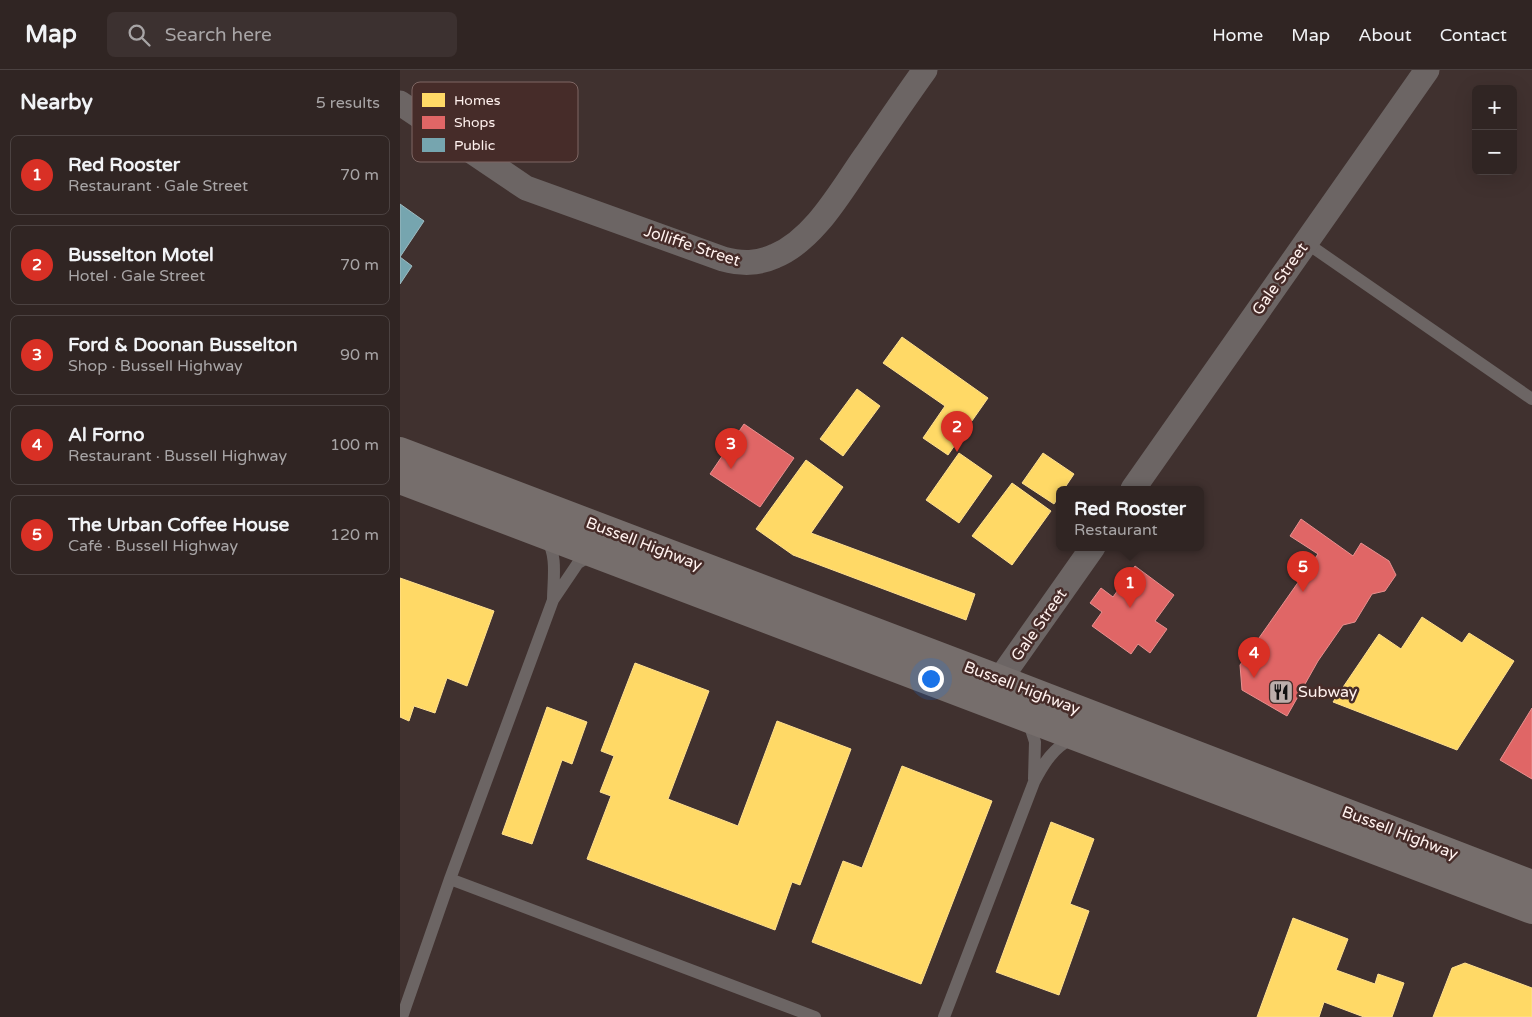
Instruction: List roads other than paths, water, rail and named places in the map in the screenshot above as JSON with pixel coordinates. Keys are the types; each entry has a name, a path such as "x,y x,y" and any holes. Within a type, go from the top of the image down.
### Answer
{"main road":[{"name":"Bussell Highway","path":"400,451 1532,884"},
{"name":"Bussell Highway","path":"400,480 1532,910"}],"street":[{"name":"Jolliffe Street","path":"487,162 526,188 723,259 738,263 754,263 776,256 800,240 826,213 925,70"},
{"name":"Gale Street","path":"1135,486 1305,242 1428,70"},
{"name":"Jolliffe Street","path":"400,103 412,111"},
{"name":"Gale Street","path":"989,705 1000,679 1090,551"}],"lane":[{"path":"1305,242 1532,399"},
{"path":"543,535 549,542 553,552 553,600"},
{"path":"402,1017 450,879 553,600 578,563 593,554"},
{"path":"1028,720 1035,742 1034,782"},
{"path":"944,1017 1034,782 1050,755 1064,742 1074,737"},
{"path":"450,879 815,1017"}],"place":[{"name":"Busselton Motel","path":"957,452"},
{"name":"Ford & Doonan Busselton","path":"731,469"},
{"name":"The Urban Coffee House","path":"1303,592"},
{"name":"Red Rooster","path":"1130,608"},
{"name":"Al Forno","path":"1254,678"},
{"name":"Subway","path":"1281,692"}]}
